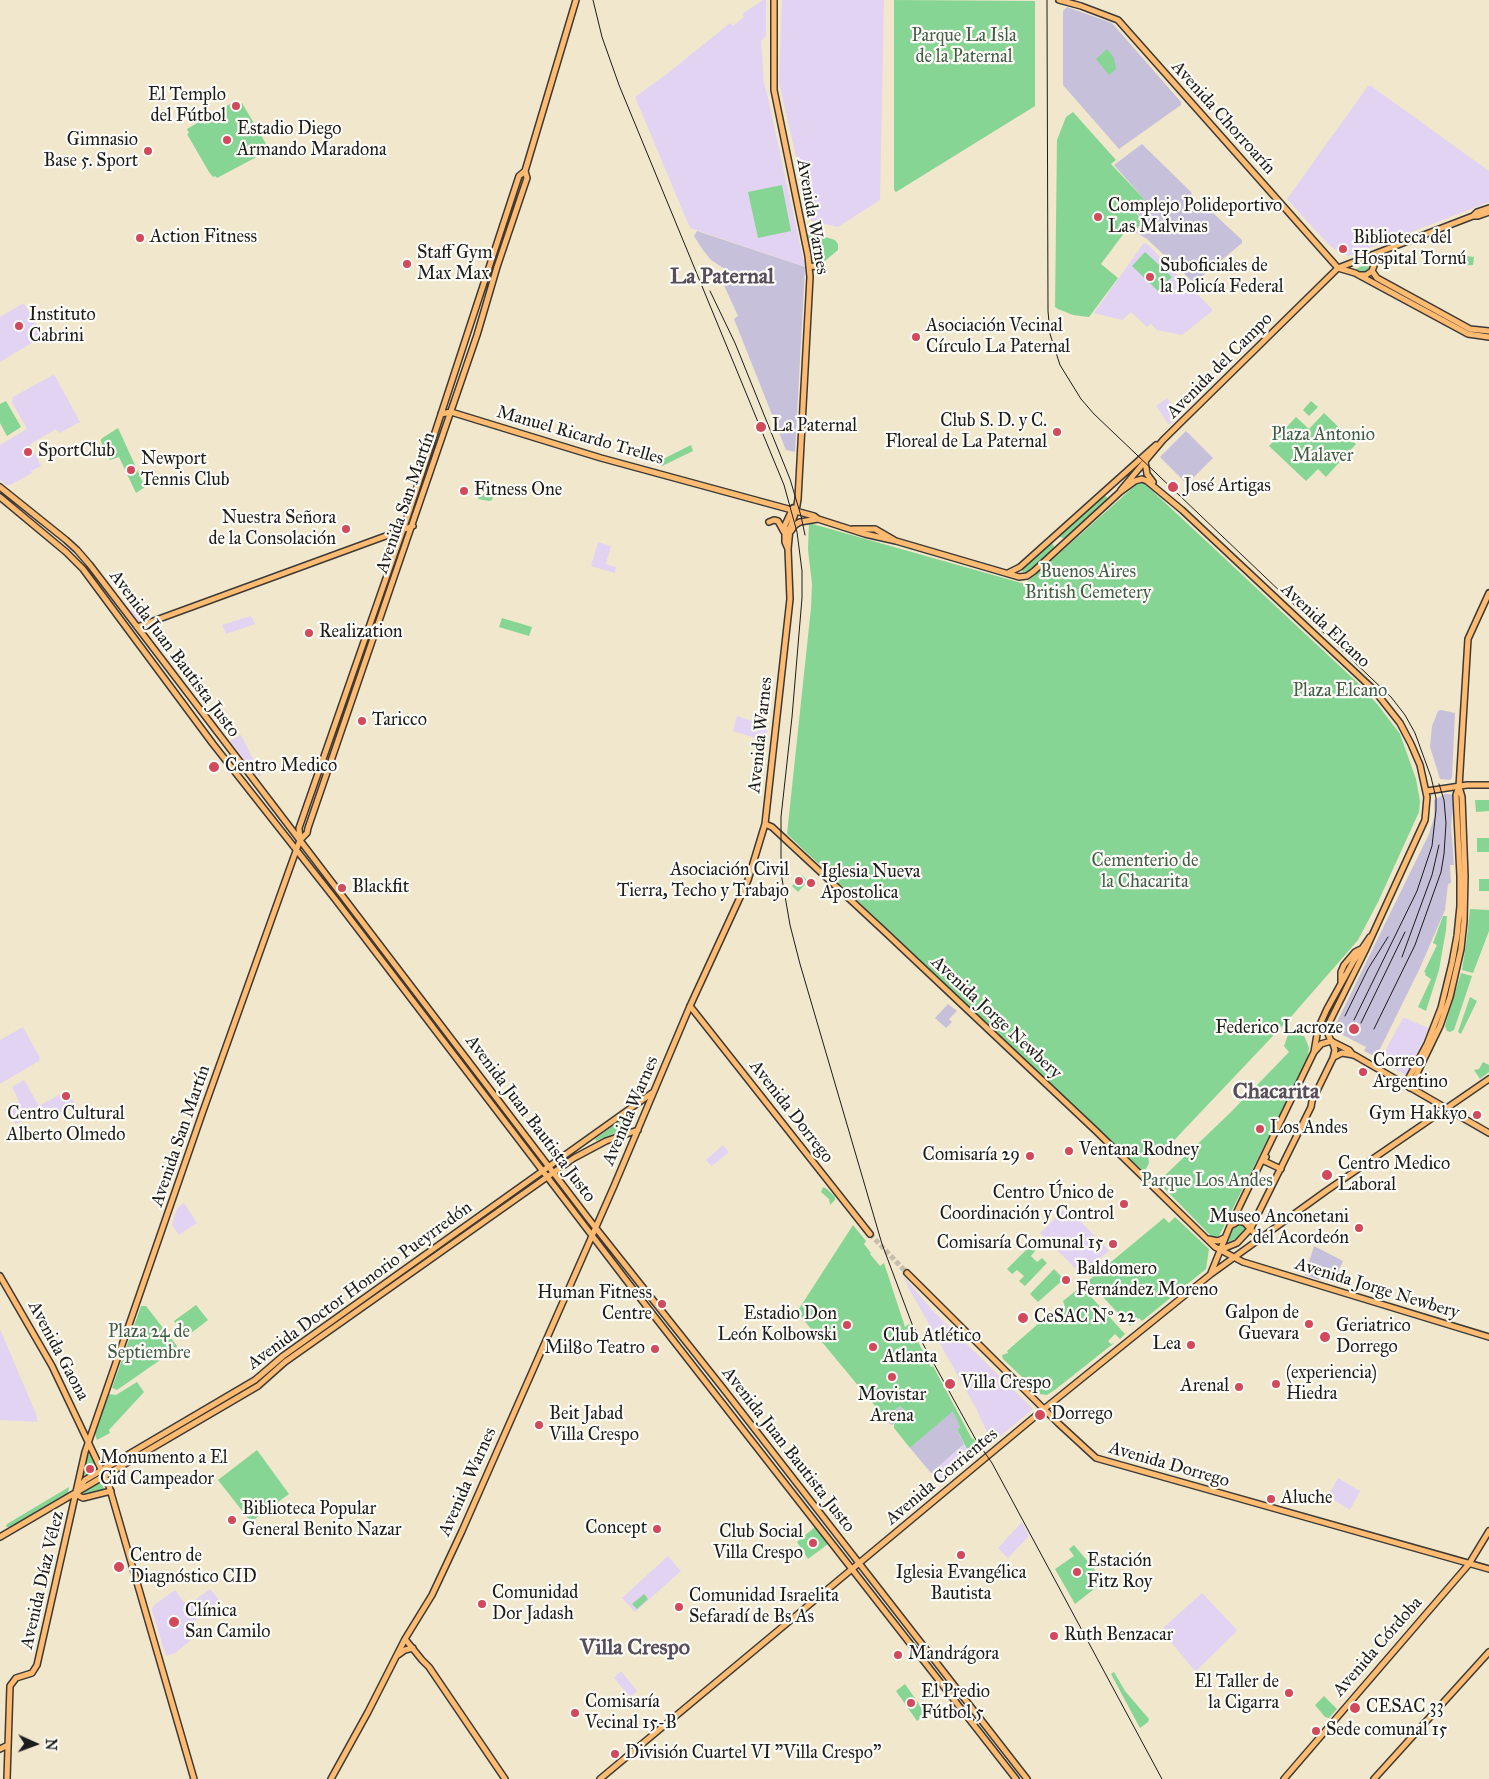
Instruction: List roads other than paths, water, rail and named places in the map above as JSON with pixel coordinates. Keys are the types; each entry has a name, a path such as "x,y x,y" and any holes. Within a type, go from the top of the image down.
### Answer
{"main road":[{"name":"Avenida San Martín","path":"89,1441 202,1114 296,849 308,828 413,526 527,178 525,171 576,0"},
{"name":"Avenida Warnes","path":"331,1779 376,1697 405,1638 432,1595 632,1145 690,1006 748,880 765,824 790,599 788,549 785,542 798,499 807,365 810,279 774,90 774,0"},
{"path":"1061,1 1079,0"},
{"name":"Avenida Chorroarín","path":"1061,1 1109,15 1118,20 1338,268 1359,275 1403,299 1470,329 1489,331"},
{"name":"Avenida San Martín","path":"300,840 299,828 402,530 519,176 525,171"},
{"path":"1473,216 1477,212 1489,208"},
{"path":"1338,268 1473,216 1489,212"},
{"path":"1359,275 1366,275 1372,271 1375,263 1372,255"},
{"path":"809,266 822,267"},
{"name":"Avenida del Campo","path":"1007,573 1020,567 1163,440 1338,268"},
{"name":"Avenida Chorroarín","path":"1372,271 1377,278 1406,294 1468,334 1489,337"},
{"path":"1403,299 1406,294"},
{"name":"Manuel Ricardo Trelles","path":"441,414 451,412 596,456 804,513 872,536 896,541"},
{"name":"Avenida del Campo","path":"1007,573 1019,577 1027,576 1034,571 1120,492 1163,440"},
{"path":"1145,461 1147,479"},
{"path":"1126,472 1136,472"},
{"name":"Avenida Elcano","path":"1136,472 1171,500 1382,699 1400,723 1411,744 1420,765 1427,791 1428,804 1425,820 1372,935"},
{"name":"Avenida del Campo","path":"1120,492 1135,481 1147,479"},
{"name":"Avenida Juan Bautista Justo","path":"0,486 77,550 595,1227 1027,1779"},
{"path":"1102,493 1109,495 1110,502"},
{"name":"Avenida Juan Bautista Justo","path":"0,498 79,564 213,744 296,849 592,1235 1016,1779"},
{"path":"798,499 804,513"},
{"path":"770,522 778,521 788,532 800,522 818,519"},
{"path":"137,627 413,526"},
{"path":"868,528 872,536 878,534 877,530"},
{"path":"851,529 868,528 877,530 896,541 1007,573"},
{"path":"1054,536 1062,546"},
{"path":"1408,1086 1440,1026 1461,949 1465,876 1462,796 1459,778 1468,639 1489,592"},
{"path":"1459,778 1467,785"},
{"path":"1427,791 1467,785 1489,785"},
{"name":"Avenida Jorge Newbery","path":"765,824 772,827 848,897 1096,1131 1212,1246 1234,1258 1276,1273 1489,1337"},
{"path":"1314,1052 1318,1029 1350,962 1372,935"},
{"path":"1220,1250 1237,1243 1250,1228 1311,1107 1312,1100 1333,1058 1335,1050 1328,1034 1328,1026 1372,935"},
{"path":"1350,962 1354,967 1352,978"},
{"name":"Avenida Dorrego","path":"690,1006 870,1234"},
{"path":"1211,1274 1224,1238 1314,1052 1321,1044 1332,1041 1349,1050 1354,1055 1489,1133"},
{"path":"1333,1058 1340,1053 1354,1055"},
{"name":"Avenida Corrientes","path":"600,1779 1044,1409 1211,1274 1489,1079"},
{"name":"Avenida Doctor Honorio Pueyrredón","path":"0,1537 258,1386 285,1362 552,1169 570,1152 654,1092"},
{"name":"Avenida Doctor Honorio Pueyrredón","path":"552,1169 622,1134 638,1130"},
{"path":"622,1134 628,1137 632,1145"},
{"path":"1269,1145 1269,1152 1264,1162 1280,1169"},
{"path":"570,1152 575,1153 574,1158"},
{"name":"Avenida Doctor Honorio Pueyrredón","path":"76,1492 85,1480 255,1380 283,1356 445,1240 545,1174"},
{"path":"1230,1226 1239,1221 1245,1222 1260,1239"},
{"path":"1205,1237 1214,1241 1224,1238"},
{"name":"Avenida Dorrego","path":"907,1274 1089,1453 1100,1460 1489,1569"},
{"name":"Avenida Gaona","path":"0,1276 52,1366 111,1491 194,1779"},
{"path":"83,1430 90,1429 95,1424"},
{"path":"89,1441 76,1492 83,1498 111,1491"},
{"name":"Avenida Díaz Vélez","path":"8,1745 10,1686 16,1678 32,1673 37,1665 76,1492"},
{"name":"Avenida Córdoba","path":"1284,1779 1469,1564 1489,1531"},
{"path":"405,1638 429,1667 505,1779"},
{"path":"398,1655 405,1650 413,1648"},
{"path":"1374,1779 1489,1652"},
{"path":"0,1744 8,1745"},
{"path":"0,1749 8,1745"},
{"path":"7,1779 8,1745"}],"tunnel":[{"path":"870,1234 907,1273"}],"railway":[{"path":"593,0 602,37 619,85 784,485 797,532 802,571 802,598 781,817 781,873 790,925 800,964 882,1244 912,1324 976,1440 992,1463 1162,1779"},
{"path":"1047,0 1048,311 1050,334 1060,365 1081,399 1094,414 1391,697 1405,715 1415,733 1431,777 1436,798 1432,846 1417,891 1354,1020"},
{"path":"710,291 735,343 790,479 805,535"},
{"path":"1374,1029 1415,945 1441,872 1446,823 1444,800 1439,784"},
{"path":"1402,957 1432,875 1439,845"},
{"path":"1361,1023 1405,932"},
{"path":"1345,1016 1368,969 1388,937"}],"place":[{"name":"El Templo del Fútbol","path":"236,106"},
{"name":"Estadio Diego Armando Maradona","path":"227,140"},
{"name":"Gimnasio Base 5. Sport","path":"148,151"},
{"name":"Complejo Polideportivo Las Malvinas","path":"1098,217"},
{"name":"Action Fitness","path":"140,238"},
{"name":"Biblioteca del Hospital Tornú","path":"1343,249"},
{"name":"Staff Gym Max Max","path":"407,264"},
{"name":"Suboficiales de la Policía Federal","path":"1150,277"},
{"name":"Instituto Cabrini","path":"19,326"},
{"name":"Asociación Vecinal Círculo La Paternal","path":"916,337"},
{"name":"La Paternal","path":"761,427"},
{"name":"Club S. D. y C. Floreal de La Paternal","path":"1057,432"},
{"name":"SportClub","path":"28,452"},
{"name":"Newport Tennis Club","path":"131,470"},
{"name":"José Artigas","path":"1173,487"},
{"name":"Fitness One","path":"464,491"},
{"name":"Nuestra Señora de la Consolación","path":"346,529"},
{"name":"Realization","path":"309,633"},
{"name":"Taricco","path":"362,721"},
{"name":"Centro Medico","path":"214,767"},
{"name":"Asociación Civil Tierra, Techo y Trabajo","path":"799,881"},
{"name":"Iglesia Nueva Apostolica","path":"811,883"},
{"name":"Blackfit","path":"342,888"},
{"name":"Federico Lacroze","path":"1354,1029"},
{"name":"Correo Argentino","path":"1363,1072"},
{"name":"Centro Cultural Alberto Olmedo","path":"66,1096"},
{"name":"Gym Hakkyo","path":"1477,1115"},
{"name":"Los Andes","path":"1260,1129"},
{"name":"Ventana Rodney","path":"1069,1151"},
{"name":"Comisaría 29","path":"1030,1156"},
{"name":"Centro Medico Laboral","path":"1327,1175"},
{"name":"Centro Único de Coordinación y Control","path":"1124,1204"},
{"name":"Museo Anconetani del Acordeón","path":"1359,1228"},
{"name":"Comisaría Comunal 15","path":"1113,1244"},
{"name":"Baldomero Fernández Moreno","path":"1066,1280"},
{"name":"Human Fitness Centre","path":"662,1304"},
{"name":"CeSAC Nº 22","path":"1023,1318"},
{"name":"Galpon de Guevara","path":"1309,1324"},
{"name":"Estadio Don León Kolbowski","path":"847,1325"},
{"name":"Geriatrico Dorrego","path":"1325,1337"},
{"name":"Lea","path":"1191,1345"},
{"name":"Club Atlético Atlanta","path":"873,1347"},
{"name":"Mil80 Teatro","path":"655,1349"},
{"name":"Movistar Arena","path":"892,1377"},
{"name":"Villa Crespo","path":"950,1384"},
{"name":"(experiencia) Hiedra","path":"1276,1384"},
{"name":"Arenal","path":"1239,1387"},
{"name":"Dorrego","path":"1040,1415"},
{"name":"Beit Jabad Villa Crespo","path":"539,1425"},
{"name":"Monumento a El Cid Campeador","path":"90,1469"},
{"name":"Aluche","path":"1271,1499"},
{"name":"Biblioteca Popular General Benito Nazar","path":"232,1520"},
{"name":"Concept","path":"657,1529"},
{"name":"Club Social Villa Crespo","path":"813,1543"},
{"name":"Iglesia Evangélica Bautista","path":"961,1555"},
{"name":"Centro de Diagnóstico CID","path":"119,1567"},
{"name":"Estación Fitz Roy","path":"1077,1572"},
{"name":"Comunidad Dor Jadash","path":"482,1604"},
{"name":"Comunidad Israelita Sefaradí de Bs As","path":"679,1607"},
{"name":"Clínica San Camilo","path":"174,1622"},
{"name":"Ruth Benzacar","path":"1054,1636"},
{"name":"Mandrágora","path":"898,1655"},
{"name":"El Taller de la Cigarra","path":"1289,1693"},
{"name":"El Predio Fútbol 5","path":"911,1703"},
{"name":"CESAC 33","path":"1355,1708"},
{"name":"Comisaría Vecinal 15-B","path":"575,1713"},
{"name":"Sede comunal 15","path":"1316,1731"},
{"name":"División Cuartel VI \"Villa Crespo\"","path":"615,1754"}],"district":[{"name":"La Paternal","path":"722,278"},
{"name":"Chacarita","path":"1276,1093"},
{"name":"Villa Crespo","path":"635,1649"}],"park label":[{"name":"Parque La Isla de la Paternal","path":"964,47"},
{"name":"Plaza Antonio Malaver","path":"1323,446"},
{"name":"Buenos Aires British Cemetery","path":"1088,583"},
{"name":"Plaza Elcano","path":"1340,692"},
{"name":"Cementerio de la Chacarita","path":"1145,872"},
{"name":"Parque Los Andes","path":"1207,1182"},
{"name":"Plaza 24 de Septiembre","path":"149,1344"}]}
